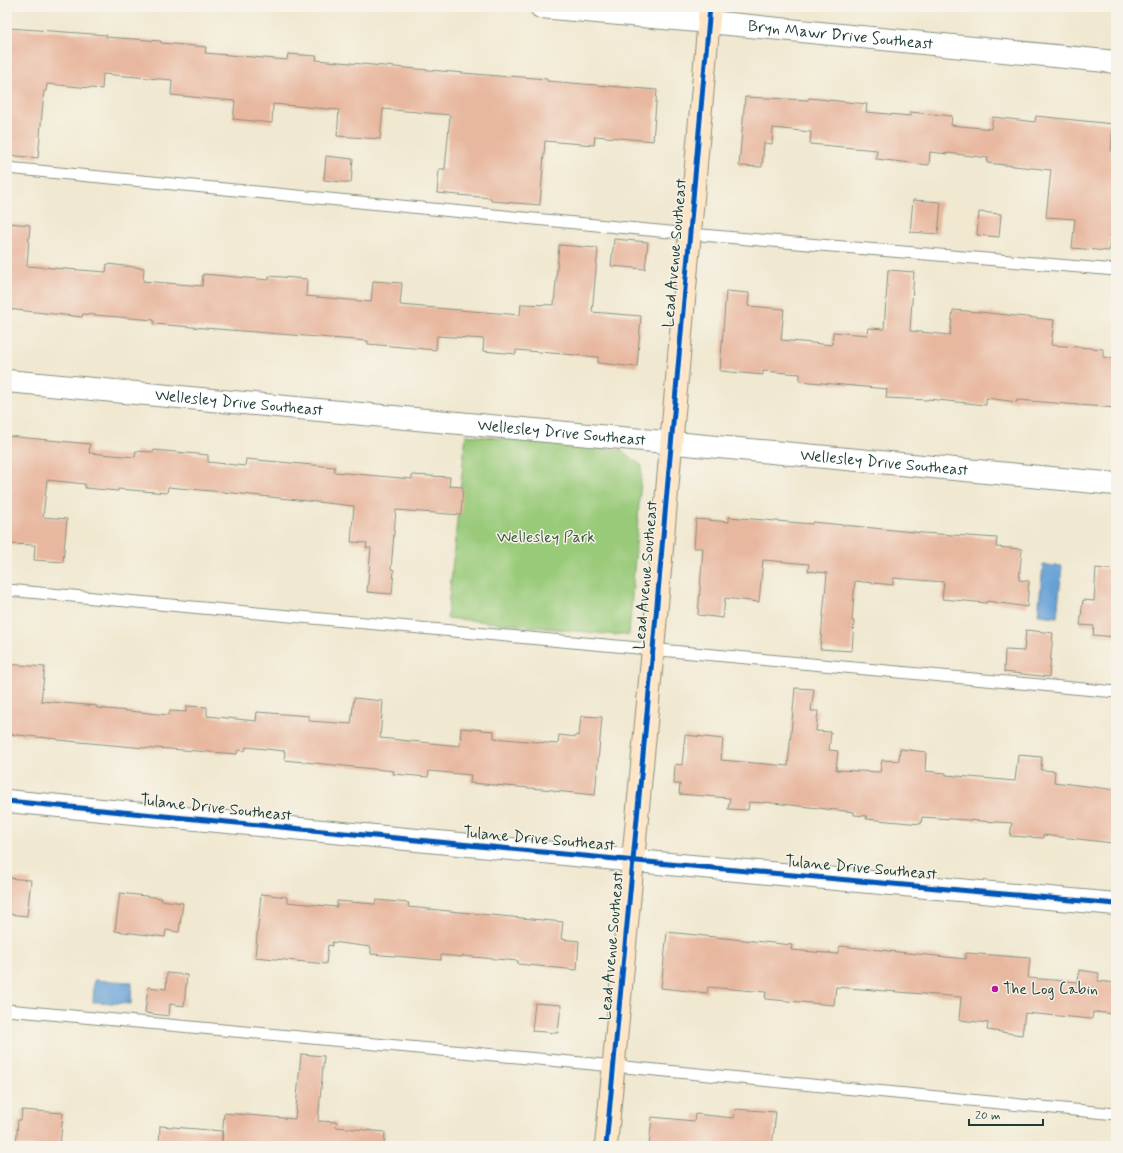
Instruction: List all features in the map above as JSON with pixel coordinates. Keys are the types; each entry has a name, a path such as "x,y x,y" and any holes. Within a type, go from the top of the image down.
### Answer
{"main road":[{"name":"Lead Avenue Southeast","path":"606,1146 653,649 710,15"}],"street":[{"name":"Bryn Mawr Drive Southeast","path":"541,7 710,15 1116,62"},
{"name":"Wellesley Drive Southeast","path":"7,381 1116,484"},
{"name":"Tulane Drive Southeast","path":"7,801 633,861 1116,904"}],"lane":[{"path":"7,168 690,234 1116,270"},
{"path":"7,590 1116,692"},
{"path":"7,1010 1116,1114"}],"green space":[{"name":"Wellesley Park","path":"466,435 621,450 642,466 629,635 616,635 447,618"}],"water":[{"path":"1043,565 1062,566 1057,617 1038,615"},
{"path":"94,980 132,982 131,1004 93,1002"}],"building":[{"path":"9,28 107,35 106,37 161,41 161,43 206,47 205,53 287,60 288,54 317,56 316,60 547,79 547,81 657,90 653,141 595,136 594,145 545,141 540,205 491,201 491,198 437,193 439,169 445,169 450,115 383,109 380,139 337,136 339,110 273,104 272,123 233,119 235,101 171,95 172,80 103,74 102,89 47,84 46,91 44,91 38,158 7,155 7,54"},
{"path":"745,97 808,100 809,98 867,104 866,112 910,116 910,112 952,116 951,125 991,129 993,117 1035,122 1036,116 1113,124 1111,152 1114,152 1112,172 1116,172 1114,210 1116,210 1116,235 1110,235 1109,251 1072,248 1075,219 1046,217 1051,170 987,163 988,158 930,152 929,165 876,159 877,150 810,144 811,132 773,128 772,144 764,143 762,167 739,166"},
{"path":"326,156 353,159 351,183 324,180"},
{"path":"913,200 941,202 938,234 910,232"},
{"path":"979,212 1001,214 999,237 977,235"},
{"path":"7,223 30,225 27,266 106,272 107,264 144,268 143,281 202,286 203,274 269,280 269,276 307,279 306,296 371,302 373,281 402,283 400,305 520,315 521,304 554,305 559,245 598,248 592,312 641,316 637,367 598,363 598,357 516,350 516,354 483,351 484,339 437,336 436,350 368,344 368,341 154,324 154,320 83,314 82,317 7,309"},
{"path":"614,239 648,242 645,269 611,266"},
{"path":"888,270 914,272 910,331 950,335 953,310 979,312 1054,320 1051,345 1103,349 1103,357 1116,359 1116,408 1017,400 1017,402 986,398 986,405 928,399 886,398 887,389 800,381 800,374 763,371 763,375 720,371 726,291 749,293 748,306 784,309 781,340 832,345 833,332 867,335 868,328 884,329"},
{"path":"7,436 90,444 89,453 135,457 136,451 154,452 154,450 208,455 208,462 245,466 246,459 335,467 334,472 412,479 412,475 450,477 449,486 463,487 461,515 396,510 391,569 394,570 392,594 367,592 371,548 366,548 367,543 351,542 354,506 168,487 167,493 118,489 118,491 85,488 85,484 47,480 43,517 67,519 63,562 34,560 35,545 7,544"},
{"path":"729,517 812,524 813,522 923,533 997,538 996,547 1022,549 1019,580 1029,581 1027,607 987,601 987,603 942,599 944,582 893,578 893,585 855,581 852,621 854,621 852,651 820,649 827,573 808,571 809,564 763,560 759,602 725,598 723,618 698,615 703,548 694,548 696,519 729,522"},
{"path":"1096,568 1116,570 1116,637 1093,635 1094,626 1080,625 1083,600 1094,601"},
{"path":"1026,630 1053,633 1049,677 1004,672 1005,650 1024,651"},
{"path":"7,664 45,667 41,701 97,706 97,708 169,715 170,711 186,712 186,706 207,707 207,716 256,721 257,712 309,716 309,721 351,724 354,698 383,701 380,738 460,746 461,728 494,731 494,738 558,744 559,735 576,737 576,735 579,735 581,716 602,717 595,795 470,783 471,775 429,771 428,777 393,774 394,771 284,760 285,751 246,747 245,751 238,750 237,754 155,749 7,734"},
{"path":"795,688 814,689 811,711 818,711 816,731 831,732 829,750 838,751 836,770 880,772 882,760 899,761 900,749 926,752 925,771 946,773 946,775 1015,781 1018,755 1042,757 1041,770 1055,771 1054,782 1116,790 1113,843 1043,835 1043,838 1010,836 1012,823 922,817 921,824 866,819 867,816 854,815 854,812 764,802 749,802 748,810 728,809 730,798 679,794 680,784 674,784 675,764 682,765 685,735 723,739 721,760 788,766"},
{"path":"7,878 31,880 27,916 7,914"},
{"path":"120,893 162,898 161,900 183,903 179,932 166,930 165,937 115,931"},
{"path":"261,894 287,897 287,902 337,907 337,901 375,904 376,900 409,903 408,907 563,922 561,939 579,941 577,970 518,964 518,961 462,956 441,955 441,960 371,954 371,947 332,942 332,946 328,945 326,964 255,957"},
{"path":"667,932 792,945 791,950 837,954 840,946 966,959 966,953 1030,958 1028,978 1078,982 1079,970 1099,973 1098,981 1116,983 1116,1014 1093,1012 1092,1019 1025,1013 1022,1035 987,1030 988,1023 959,1020 961,997 836,987 834,1005 765,999 766,992 708,987 707,993 661,988"},
{"path":"167,973 187,975 184,1006 170,1004 169,1016 145,1013 148,987 166,989"},
{"path":"535,1003 561,1005 558,1033 532,1031"},
{"path":"301,1054 324,1056 318,1121 337,1122 336,1127 385,1132 384,1146 159,1146 160,1126 222,1131 222,1141 224,1113 295,1119"},
{"path":"735,1109 776,1112 772,1146 649,1146 652,1117 694,1121 695,1114 734,1118"},
{"path":"22,1110 63,1113 60,1146 16,1146 18,1120 21,1120"}],"cycle path":[{"path":"606,1146 653,649 710,7"},
{"path":"7,801 658,863 1116,904"}],"place":[{"name":"The Log Cabin","path":"995,989"}]}
